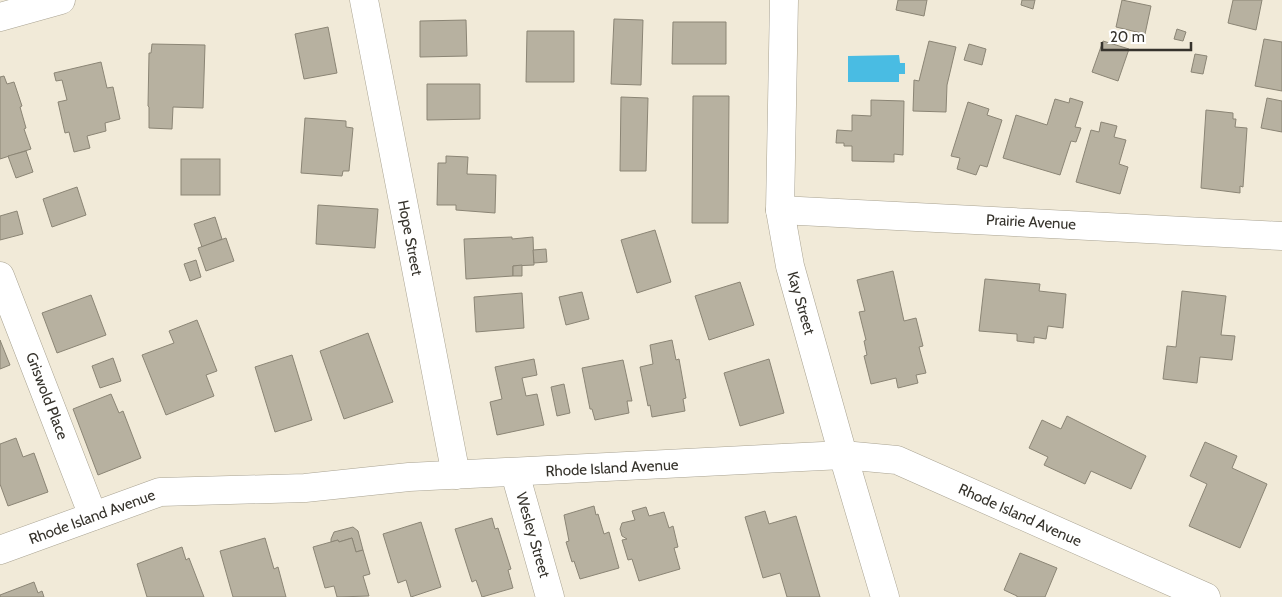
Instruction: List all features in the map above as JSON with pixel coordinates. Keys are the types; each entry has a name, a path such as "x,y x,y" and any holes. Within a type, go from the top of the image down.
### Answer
{"street":[{"path":"0,17 62,0"},
{"name":"Hope Street","path":"364,0 456,475"},
{"name":"Kay Street","path":"784,0 780,210 790,266 885,597"},
{"name":"Prairie Avenue","path":"780,210 1282,236"},
{"name":"Griswold Place","path":"0,276 93,516"},
{"name":"Rhode Island Avenue","path":"0,550 160,492 305,488 409,477 843,456 897,460 1206,597"},
{"name":"Wesley Street","path":"515,473 550,597"}],"water":[{"path":"899,55 900,63 905,63 905,74 899,74 899,82 848,82 848,56"}],"building":[{"path":"898,0 927,0 924,16 896,10"},
{"path":"1022,0 1035,0 1033,9 1021,5"},
{"path":"1122,0 1151,6 1145,34 1116,27"},
{"path":"1233,0 1262,0 1256,30 1228,23"},
{"path":"614,19 643,20 641,85 611,84"},
{"path":"466,20 467,56 420,57 420,21"},
{"path":"673,22 726,22 726,64 672,64"},
{"path":"328,27 337,73 304,79 295,34"},
{"path":"1177,29 1186,32 1183,41 1174,39"},
{"path":"527,31 574,31 574,82 526,82"},
{"path":"1264,39 1282,42 1282,91 1255,86"},
{"path":"929,41 956,47 947,85 946,112 913,111 914,80 919,81"},
{"path":"1103,41 1129,49 1118,81 1092,72"},
{"path":"152,44 205,45 203,108 173,107 172,129 149,128 149,53 151,53"},
{"path":"969,44 986,49 982,65 964,60"},
{"path":"1195,54 1207,56 1203,74 1191,72"},
{"path":"101,62 107,88 113,87 120,119 105,123 106,131 87,136 90,148 74,152 69,132 65,133 58,102 67,100 62,80 56,81 54,73"},
{"path":"4,76 7,84 14,82 22,106 20,107 26,128 24,129 31,149 0,159 0,77"},
{"path":"427,84 480,84 480,119 427,120"},
{"path":"693,96 729,96 728,223 692,223"},
{"path":"621,97 648,98 646,171 620,171"},
{"path":"1070,98 1083,102 1075,127 1081,128 1076,142 1071,141 1060,175 1003,158 1016,115 1047,125 1055,99 1069,103"},
{"path":"1267,98 1282,101 1282,132 1261,128"},
{"path":"871,100 904,101 903,155 894,154 894,162 852,161 852,146 836,143 837,130 852,131 852,115 871,116"},
{"path":"968,102 989,109 987,115 1002,120 987,167 980,165 976,175 957,169 960,158 951,156"},
{"path":"1206,110 1233,113 1233,119 1236,119 1235,127 1247,128 1243,187 1240,186 1240,193 1201,188"},
{"path":"305,118 346,121 346,127 353,128 349,171 343,171 342,176 301,173"},
{"path":"1101,122 1117,126 1114,137 1126,140 1119,164 1128,167 1120,194 1076,182 1091,130 1099,132"},
{"path":"26,151 33,172 16,178 8,156"},
{"path":"446,156 468,157 467,174 496,175 495,213 456,210 456,205 437,205 438,163 446,163"},
{"path":"181,159 220,159 220,195 181,195"},
{"path":"77,187 86,215 52,227 43,199"},
{"path":"318,205 378,209 375,248 316,244"},
{"path":"17,211 23,234 0,240 0,216"},
{"path":"215,217 222,239 202,247 194,224"},
{"path":"655,230 671,282 637,293 621,240"},
{"path":"512,237 512,239 533,237 534,265 513,266 513,276 466,279 464,239"},
{"path":"226,238 234,261 206,271 198,248"},
{"path":"546,249 547,262 534,263 533,250"},
{"path":"196,260 201,277 190,281 184,264"},
{"path":"522,265 522,276 513,276 513,266"},
{"path":"893,271 904,321 916,318 923,346 919,347 926,373 916,375 918,383 898,388 896,378 871,384 864,356 867,355 864,341 866,340 859,312 865,311 857,280"},
{"path":"985,279 1040,284 1039,291 1066,294 1063,328 1048,326 1046,339 1034,337 1034,343 1017,341 1017,334 979,331"},
{"path":"740,282 754,325 709,340 695,296"},
{"path":"1182,291 1226,296 1221,335 1235,336 1232,360 1200,357 1197,383 1163,379 1167,346 1176,347"},
{"path":"582,292 589,319 566,325 559,297"},
{"path":"522,293 524,328 476,332 474,297"},
{"path":"91,295 106,335 57,353 42,313"},
{"path":"197,320 217,371 206,375 214,396 166,415 142,355 174,343 169,331"},
{"path":"368,333 393,402 344,419 320,351"},
{"path":"0,340 10,365 0,369"},
{"path":"672,340 676,360 679,359 686,398 683,399 685,411 652,417 640,367 653,364 650,345"},
{"path":"292,355 312,420 275,432 255,367"},
{"path":"113,358 121,381 100,388 92,366"},
{"path":"534,359 537,375 522,378 526,396 537,394 544,425 497,435 490,402 502,399 495,367"},
{"path":"769,359 784,413 740,426 724,373"},
{"path":"623,360 632,401 627,401 629,413 595,420 592,409 590,409 582,368"},
{"path":"564,384 570,413 557,416 551,387"},
{"path":"111,394 119,413 123,411 141,458 98,475 73,409"},
{"path":"1067,416 1146,456 1131,489 1091,471 1085,484 1044,465 1048,457 1029,448 1042,420 1061,429"},
{"path":"16,438 23,457 34,453 48,492 8,506 0,484 0,444"},
{"path":"1205,442 1237,456 1232,468 1267,484 1240,548 1189,526 1207,484 1190,476"},
{"path":"594,506 604,534 609,532 619,568 580,579 566,542 569,541 564,515"},
{"path":"646,507 649,516 664,512 669,528 673,526 678,547 674,548 680,569 639,581 632,559 628,560 622,540 627,539 622,536 620,529 622,523 635,520 632,511"},
{"path":"765,511 769,524 796,516 820,597 787,597 780,573 763,578 745,517"},
{"path":"492,518 495,529 498,528 511,569 508,570 513,588 482,597 476,580 472,582 455,529"},
{"path":"421,522 441,587 411,597 406,580 398,583 383,534"},
{"path":"353,527 358,531 363,550 356,552 352,538 331,542 334,532"},
{"path":"265,538 274,569 278,567 286,597 233,597 220,551"},
{"path":"352,538 356,552 363,550 370,574 363,576 369,596 337,597 334,586 325,588 313,547"},
{"path":"182,547 186,560 189,558 204,597 147,597 137,564"},
{"path":"1020,553 1057,568 1045,597 1017,597 1004,590"},
{"path":"34,582 38,593 42,591 44,597 0,597 0,595"}]}
